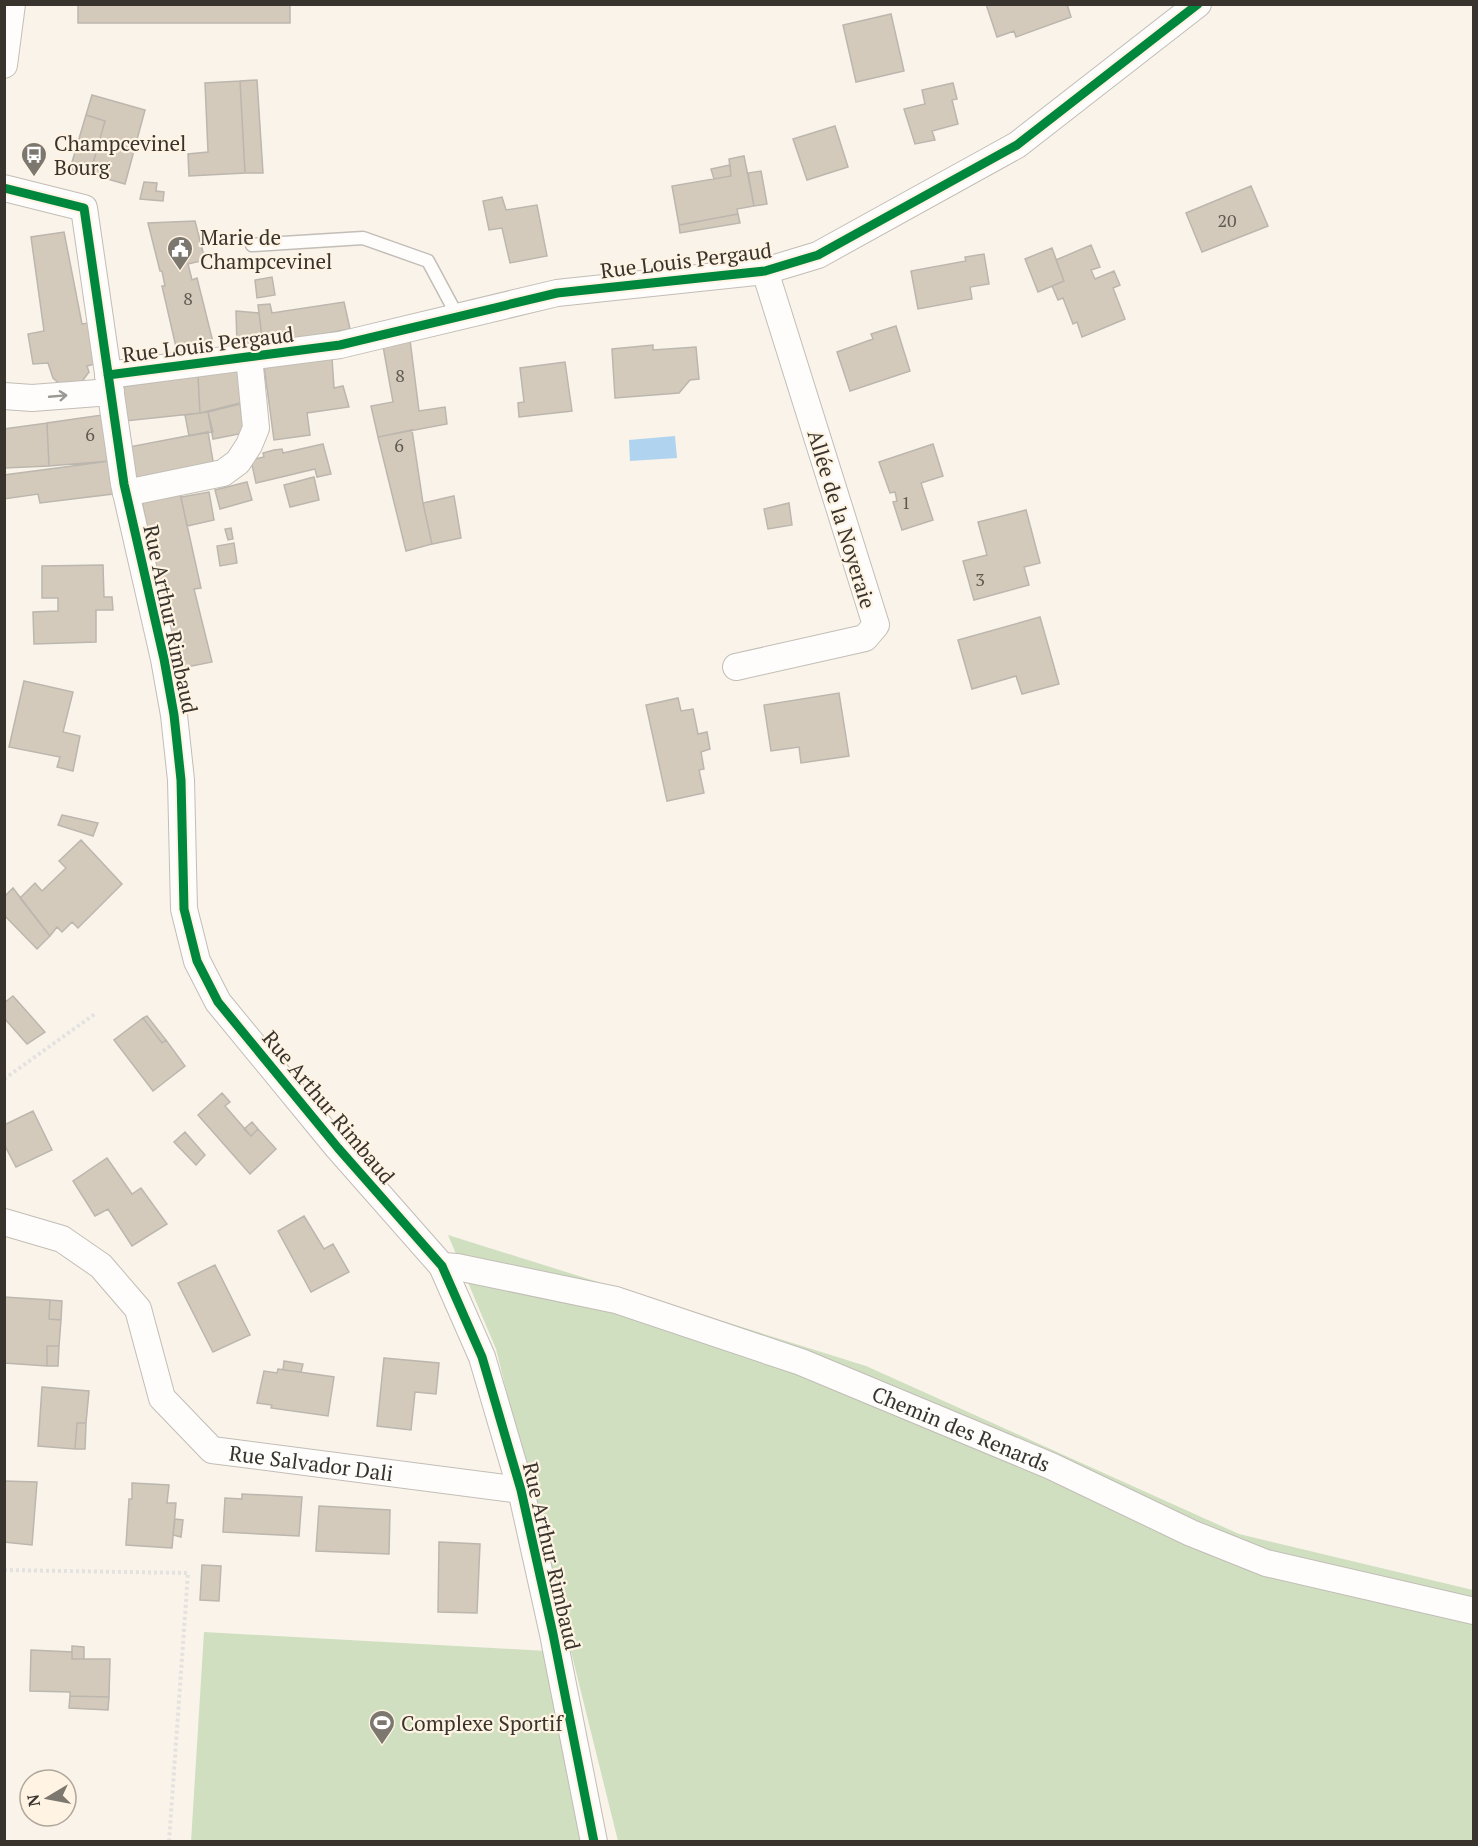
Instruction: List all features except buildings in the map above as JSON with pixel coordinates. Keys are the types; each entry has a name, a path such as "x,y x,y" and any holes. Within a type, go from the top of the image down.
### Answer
{"street":[{"path":"4,65 12,4"},
{"name":"Rue Louis Pergaud","path":"4,396 32,398 249,357 340,345 557,293 765,271 818,255 1017,145 1198,4"},
{"name":"Rue Arthur Rimbaud","path":"4,188 84,208 126,493 164,659 174,715 181,780 184,909 197,961 218,1002 338,1148 442,1266 482,1357 520,1490 553,1634 594,1842"},
{"name":"Allée de la Noyeraie","path":"736,667 865,638 876,625 765,271"},
{"path":"126,493 224,473 238,462 256,428 249,357"},
{"name":"Rue Salvador Dali","path":"4,1222 62,1239 101,1266 138,1309 162,1398 212,1450 520,1490"},
{"name":"Chemin des Renards","path":"442,1266 457,1267 616,1300 801,1362 1051,1466 1191,1533 1266,1563 1473,1611"}],"lane":[{"path":"252,245 363,238 428,261 459,317"}],"path":[{"path":"4,1079 96,1013"},
{"path":"4,1570 188,1573 169,1842"}],"green space":[{"path":"448,1235 866,1366 1239,1534 1473,1590 1473,1841 618,1841 496,1349"},
{"name":"Complexe Sportif","path":"204,1632 547,1651 587,1841 191,1842"}],"water":[{"path":"675,436 677,458 630,461 629,440"}],"cycle path":[{"path":"108,375 340,345 557,293 765,271 818,255 1017,145 1198,4"},
{"path":"4,188 84,208 124,484 164,659 174,715 181,780 184,909 197,961 218,1002 338,1148 442,1266 482,1357 521,1490 553,1634 594,1842"}],"place":[{"name":"Champcevinel Bourg","path":"34,178"},
{"name":"Marie de Champcevinel","path":"180,272"},
{"name":"Complexe Sportif","path":"382,1746"}]}
